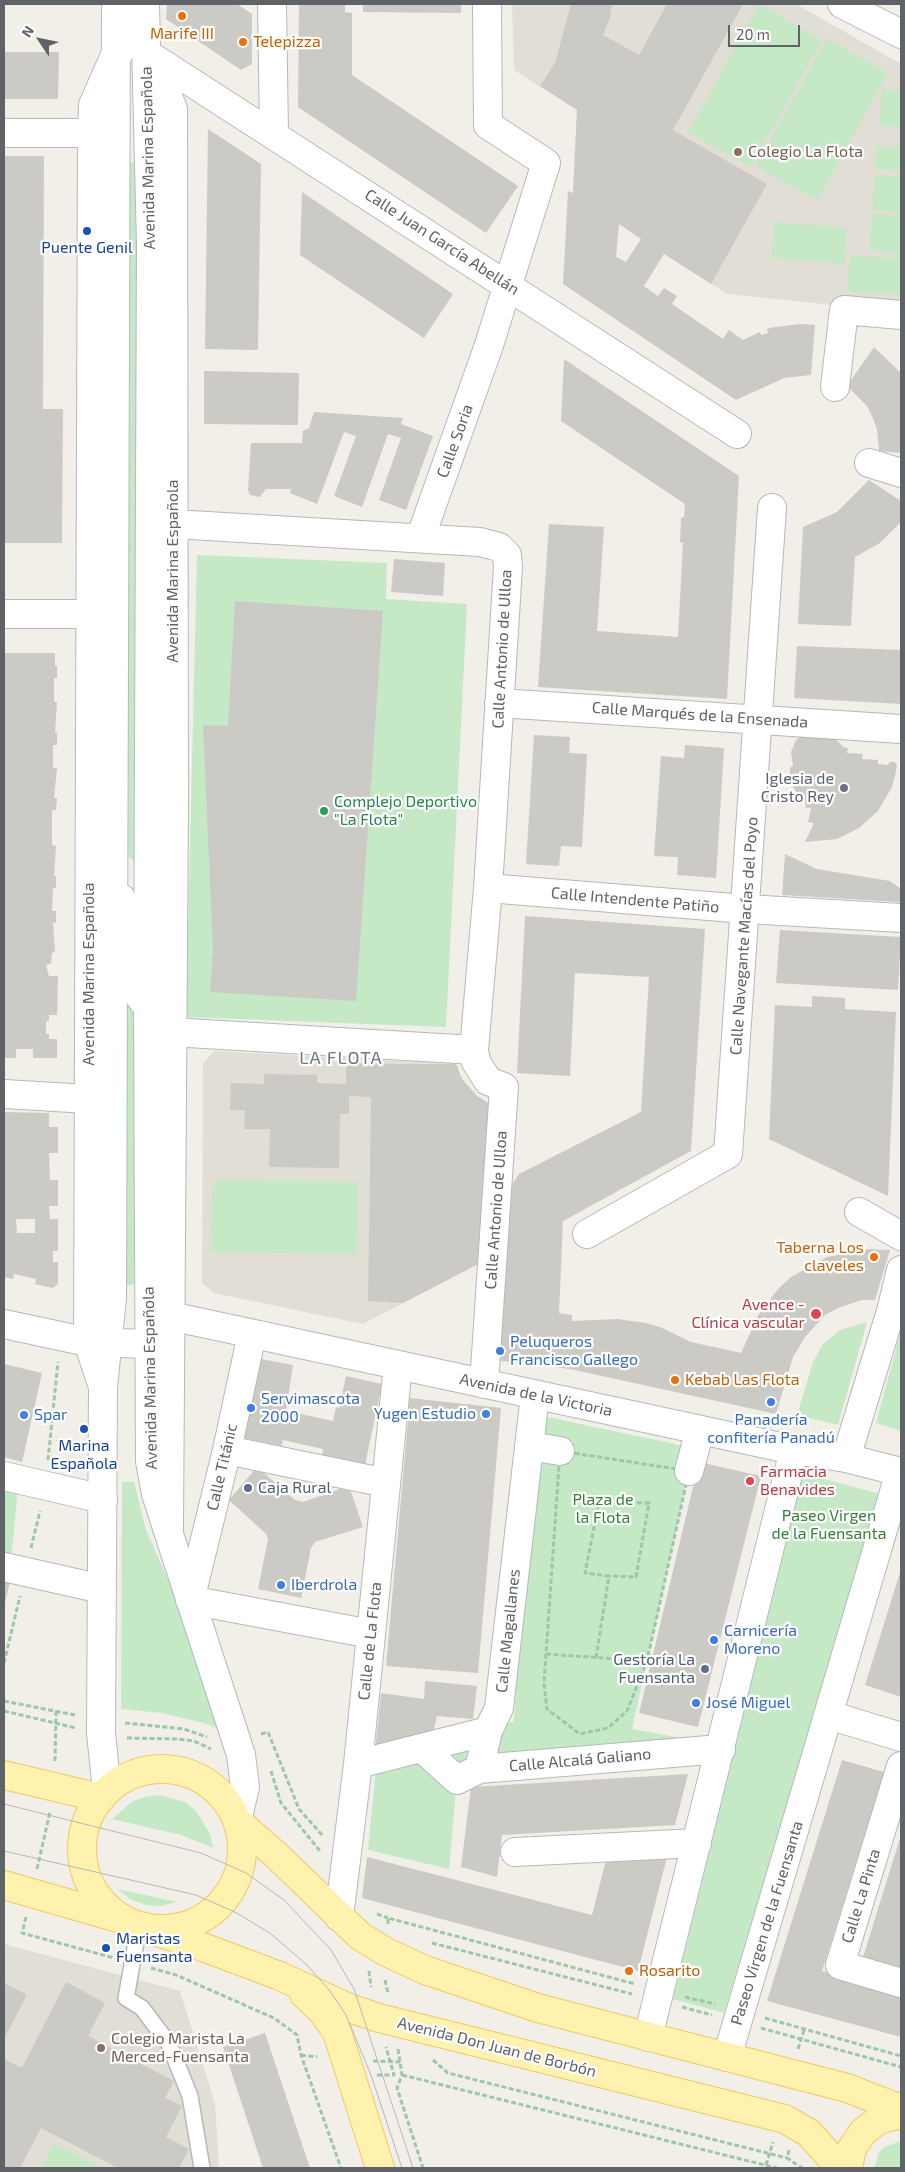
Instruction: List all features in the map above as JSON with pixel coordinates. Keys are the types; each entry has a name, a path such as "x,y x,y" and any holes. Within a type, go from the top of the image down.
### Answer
{"main road":[{"path":"237,1821 241,1838 240,1870 235,1882 220,1904 193,1923 178,1928 162,1930 136,1925 105,1906 92,1888 84,1868 83,1838 86,1824 104,1795 117,1783 140,1772 154,1769 184,1772 209,1784 220,1794 237,1821 367,1941 425,1970 538,2008 857,2091 901,2109"},
{"path":"4,1775 104,1795"},
{"name":"Avenida Don Juan de Borbón","path":"4,1885 200,1946 280,1976 340,2004 379,2018 785,2119 809,2133 840,2168"},
{"path":"280,1976 315,2003 330,2020 336,2032 380,2168"},
{"path":"808,2078 901,2093"},
{"path":"848,2168 852,2148 863,2132 878,2120 901,2114"}],"street":[{"path":"94,4 145,4 146,53"},
{"path":"116,4 146,53"},
{"name":"Avenida Marina Española","path":"97,1343 112,1298 116,4"},
{"path":"272,4 274,134"},
{"name":"Calle Soria","path":"421,536 489,345 546,163 488,125 487,4"},
{"path":"842,4 901,34"},
{"path":"116,53 146,53"},
{"name":"Avenida Marina Española","path":"104,1795 101,1733 103,1387 97,1343 89,1099 92,134 93,105 116,53"},
{"name":"Avenida Marina Española","path":"146,53 159,74 173,109 174,805 169,1534"},
{"name":"Avenida Marina Española","path":"146,53 151,244 148,1009 150,1461 156,1494 240,1755 245,1787 237,1821"},
{"name":"Calle Juan García Abellán","path":"146,53 508,284 736,434"},
{"path":"4,133 92,134"},
{"path":"151,244 174,181"},
{"path":"835,387 844,310 901,315"},
{"path":"869,463 901,473"},
{"name":"Calle Navegante Macías del Poyo","path":"587,1234 728,1154 772,508"},
{"name":"Calle Antonio de Ulloa","path":"173,524 421,536 480,542 499,547 506,555 508,567 488,888 474,1050 476,1062 488,1081 504,1087 484,1384"},
{"path":"4,614 90,614"},
{"name":"Calle Marqués de la Ensenada","path":"499,703 758,718 901,729"},
{"name":"Avenida Marina Española","path":"113,847 128,944 130,977 133,987 148,1009 171,1032"},
{"name":"Calle Intendente Patiño","path":"488,888 746,909 901,918"},
{"path":"171,1032 474,1050"},
{"path":"4,1094 89,1099"},
{"path":"859,1212 901,1236"},
{"path":"846,1458 901,1270"},
{"name":"Avenida de la Victoria","path":"170,1316 794,1450 846,1458 900,1472"},
{"path":"4,1324 97,1343 148,1344"},
{"name":"Calle Titánic","path":"190,1600 227,1450 252,1334"},
{"name":"Calle de La Flota","path":"339,1917 358,1764 398,1365"},
{"name":"Calle Magallanes","path":"488,1731 500,1708 535,1395"},
{"path":"689,1471 700,1430"},
{"path":"529,1446 560,1450"},
{"path":"227,1450 386,1483"},
{"path":"648,2037 794,1450"},
{"name":"Paseo Virgen de la Fuensanta","path":"727,2057 900,1472"},
{"path":"4,1476 103,1500"},
{"path":"4,1567 102,1590"},
{"path":"190,1600 371,1634"},
{"path":"829,1715 901,1737"},
{"path":"358,1764 488,1731 479,1769 457,1780 423,1749"},
{"name":"Calle Alcalá Galiano","path":"479,1769 721,1749"},
{"name":"Calle La Pinta","path":"901,1766 840,1965 901,1983"},
{"path":"515,1852 697,1843"}],"lane":[{"path":"136,1925 133,1963 126,1998 142,2008 169,2044 190,2096 202,2168"}],"path":[{"path":"560,1450 689,1471 647,1661 627,1711 608,1728 580,1734 547,1709 544,1683 560,1450"},
{"path":"599,1502 649,1503 636,1578 609,1576 585,1573 599,1502"},
{"path":"596,1658 609,1576"},
{"path":"546,1654 647,1661"},
{"path":"4,1711 136,1739 158,1737 186,1740 208,1747 225,1758 240,1755"},
{"path":"56,1711 55,1786 22,1933 176,1975 274,2018 297,2035 301,2055 341,2168"},
{"path":"270,1768 281,1803 344,1878"},
{"path":"382,1924 387,1928"},
{"path":"426,1941 737,2021 901,2067"},
{"path":"386,2044 407,2052"},
{"path":"426,2058 436,2061 448,2073 787,2158"},
{"path":"402,2075 777,2168"}],"shaded area":[{"name":"Colegio La Flota","path":"512,4 796,4 901,64 901,312 727,294 573,193 577,110 514,70"},
{"path":"214,1051 456,1064 462,1079 477,1096 492,1105 484,1261 363,1324 214,1293 202,1283 203,1063"},
{"name":"Colegio Marista La Merced-Fuensanta","path":"4,1944 180,1991 215,2104 219,2168 4,2168"}],"green space":[{"path":"759,5 822,40 751,167 688,132"},
{"path":"827,39 888,73 817,200 756,166"},
{"path":"882,89 901,91 901,127 879,125"},
{"path":"877,146 901,148 901,171 875,169"},
{"path":"139,162 137,864 124,853 126,163"},
{"path":"875,175 901,177 901,213 872,210"},
{"path":"872,214 901,216 901,253 869,250"},
{"path":"775,222 847,228 844,264 772,258"},
{"path":"850,255 901,259 901,295 847,291"},
{"name":"Complejo Deportivo \"La Flota\"","path":"197,555 387,563 386,599 467,604 446,1027 186,1017"},
{"path":"123,1000 137,1009 136,1284 123,1286"},
{"path":"213,1180 358,1182 357,1254 211,1252"},
{"path":"867,1322 838,1425 797,1415 813,1362 823,1344 840,1330"},
{"path":"901,1331 901,1431 876,1423"},
{"name":"Plaza de la Flota","path":"533,1414 694,1448 632,1729 697,1741 693,1766 457,1780 449,1869 368,1850 376,1769 514,1721"},
{"name":"Paseo Virgen de la Fuensanta","path":"802,1473 880,1494 724,2013 673,1999"},
{"path":"122,1482 134,1482 146,1530 176,1598 219,1729 204,1723 162,1713 121,1709"},
{"path":"4,1483 18,1487 11,1560 4,1558"},
{"path":"159,1795 185,1802 196,1811 210,1834 213,1848 181,1835 112,1819 133,1801"},
{"path":"117,1889 177,1902 161,1906 145,1905 130,1899"},
{"path":"901,2141 901,2168 874,2168 879,2153 884,2147"},
{"path":"54,2143 103,2168 41,2168"}],"building":[{"path":"167,4 237,4 252,14 252,64 241,70 166,19"},
{"path":"299,4 345,4 345,12 352,13 352,75 518,186 486,233 298,107"},
{"path":"363,4 461,4 461,13 363,12"},
{"path":"571,4 612,4 610,18 603,35 639,55 667,4 737,4 742,6 673,130 767,184 711,284 664,254 644,286 658,296 664,288 677,296 672,304 723,339 729,330 743,340 760,332 761,335 768,333 767,329 775,327 800,324 815,325 811,375 784,378 736,400 563,284 568,191 573,193 577,110 540,86 555,63","holes":["619,224 641,239 626,262 616,257"]},
{"path":"4,52 59,52 58,99 4,99"},
{"path":"208,129 261,164 258,350 205,349"},
{"path":"4,156 44,156 43,409 63,409 62,543 4,543"},
{"path":"302,192 453,294 424,338 300,255"},
{"path":"874,347 901,373 901,453 879,451 877,429 873,418 867,406 847,386"},
{"path":"564,359 739,476 727,699 538,687 549,524 604,527 597,631 678,637 683,542 680,543 681,518 684,517 685,504 561,421"},
{"path":"204,371 299,373 298,425 204,424"},
{"path":"314,412 403,418 401,424 433,436 406,510 379,500 401,438 388,434 362,507 334,496 356,436 344,432 317,504 290,493 291,489 266,489 260,497 250,495 248,490 251,443 302,443 303,431 309,428"},
{"path":"869,480 901,501 901,522 880,543 855,557 851,626 798,624 803,527 837,512"},
{"path":"394,559 445,563 443,596 391,592"},
{"path":"235,601 383,611 356,1001 210,992 213,952 203,725 228,726"},
{"path":"797,646 901,650 901,704 794,698"},
{"path":"4,653 55,653 55,666 57,666 57,678 54,678 54,702 57,702 55,733 57,733 57,745 53,745 53,768 57,768 54,798 57,798 56,810 52,810 52,845 56,846 54,876 56,876 56,888 53,888 52,911 56,911 56,923 53,922 55,952 52,953 51,964 46,965 49,976 58,976 57,1015 49,1015 49,1021 46,1021 46,1034 49,1034 49,1039 57,1039 57,1058 33,1058 33,1049 16,1049 16,1058 4,1058"},
{"name":"Iglesia de Cristo Rey","path":"831,734 843,747 848,748 847,753 863,754 862,759 878,760 878,764 888,765 890,762 895,762 897,766 895,776 892,787 878,811 859,828 837,839 805,842 814,823 808,822 811,808 806,808 804,795 799,796 790,782 790,768 793,765 791,752 796,740 801,736"},
{"path":"534,735 570,737 569,753 587,754 582,847 561,846 559,866 526,864"},
{"path":"685,745 724,748 716,878 677,875 678,857 654,856 661,756 684,758"},
{"path":"785,854 817,869 890,881 901,889 901,902 782,895"},
{"path":"525,916 705,929 691,1151 563,1221 559,1313 572,1315 572,1321 617,1319 646,1323 660,1327 691,1342 741,1353 759,1314 778,1289 791,1277 827,1257 869,1249 890,1250 875,1300 862,1300 838,1308 825,1315 805,1337 793,1357 776,1414 570,1369 494,1360 503,1199 519,1174 641,1112 649,977 575,973 570,1076 517,1073"},
{"path":"780,930 901,937 898,990 776,983"},
{"path":"812,996 845,998 845,1009 896,1012 888,1196 769,1139 775,1005 812,1007"},
{"path":"346,1064 456,1064 462,1079 477,1096 492,1105 484,1261 403,1303 368,1301 371,1097 349,1096 349,1114 340,1114 339,1168 269,1167 270,1129 244,1129 245,1110 230,1110 231,1083 264,1084 264,1074 317,1075 317,1083 346,1084"},
{"path":"4,1112 49,1113 49,1127 58,1127 58,1153 49,1153 50,1180 58,1180 58,1206 49,1206 50,1219 58,1219 58,1251 53,1251 53,1262 58,1262 58,1284 53,1288 35,1284 36,1279 14,1274 13,1279 4,1277","holes":["16,1219 35,1219 35,1233 17,1233"]},
{"path":"256,1358 293,1365 286,1411 333,1421 336,1407 339,1408 346,1376 382,1384 365,1465 322,1456 323,1449 283,1440 281,1446 239,1437"},
{"path":"4,1364 42,1373 22,1462 4,1457"},
{"path":"410,1398 501,1408 478,1673 386,1666"},
{"path":"699,1462 761,1476 698,1727 639,1713"},
{"path":"257,1467 295,1500 303,1502 349,1486 363,1527 315,1542 311,1548 301,1598 258,1589 268,1539 266,1534 229,1500"},
{"path":"901,1569 901,1697 865,1685"},
{"path":"4,1575 11,1577 5,1603 4,1603"},
{"path":"425,1681 477,1686 473,1719 437,1716 434,1729 375,1751 381,1693 424,1699"},
{"path":"842,1760 884,1772 822,1971 901,1991 901,2037 767,2001"},
{"path":"688,1774 675,1825 502,1835 497,1877 461,1867 471,1787"},
{"path":"901,1835 901,1968 863,1957"},
{"path":"668,1853 638,1971 362,1898 367,1857 592,1915 607,1856"},
{"path":"66,1982 105,2003 88,2036 174,2081 165,2098 182,2106 166,2137 189,2149 179,2168 118,2168 41,2128 20,2168 4,2168 4,2059 22,2068"},
{"path":"4,1983 27,1995 4,2039"},
{"path":"265,2033 310,2168 263,2168 223,2047"}],"tram line":[{"path":"4,1804 201,1853 246,1873 284,1900 331,1950 354,1989 413,2168"},
{"path":"4,1851 196,1895 237,1913 271,1934 307,1965 330,1991 346,2015 371,2075 402,2168"}],"place":[{"name":"Marife III","path":"182,16"},
{"name":"Telepizza","path":"243,42"},
{"name":"Colegio La Flota","path":"738,152"},
{"name":"Puente Genil","path":"87,231"},
{"name":"Iglesia de Cristo Rey","path":"844,788"},
{"name":"Complejo Deportivo \"La Flota\"","path":"324,811"},
{"name":"Taberna Los claveles","path":"874,1257"},
{"name":"Avence - Clínica vascular","path":"816,1314"},
{"name":"Peluqueros Francisco Gallego","path":"500,1351"},
{"name":"Kebab Las Flota","path":"675,1380"},
{"name":"Panadería confitería Panadú","path":"771,1402"},
{"name":"Servimascota 2000","path":"251,1408"},
{"name":"Yugen Estudio","path":"486,1414"},
{"name":"Spar","path":"24,1415"},
{"name":"Marina Española","path":"84,1429"},
{"name":"Farmacia Benavides","path":"750,1481"},
{"name":"Caja Rural","path":"248,1488"},
{"name":"Iberdrola","path":"281,1585"},
{"name":"Carnicería Moreno","path":"714,1640"},
{"name":"Gestoría La Fuensanta","path":"705,1669"},
{"name":"José Miguel","path":"696,1703"},
{"name":"Maristas Fuensanta","path":"106,1948"},
{"name":"Rosarito","path":"629,1971"},
{"name":"Colegio Marista La Merced-Fuensanta","path":"101,2048"}],"district":[{"name":"LA FLOTA","path":"341,1058"}]}
